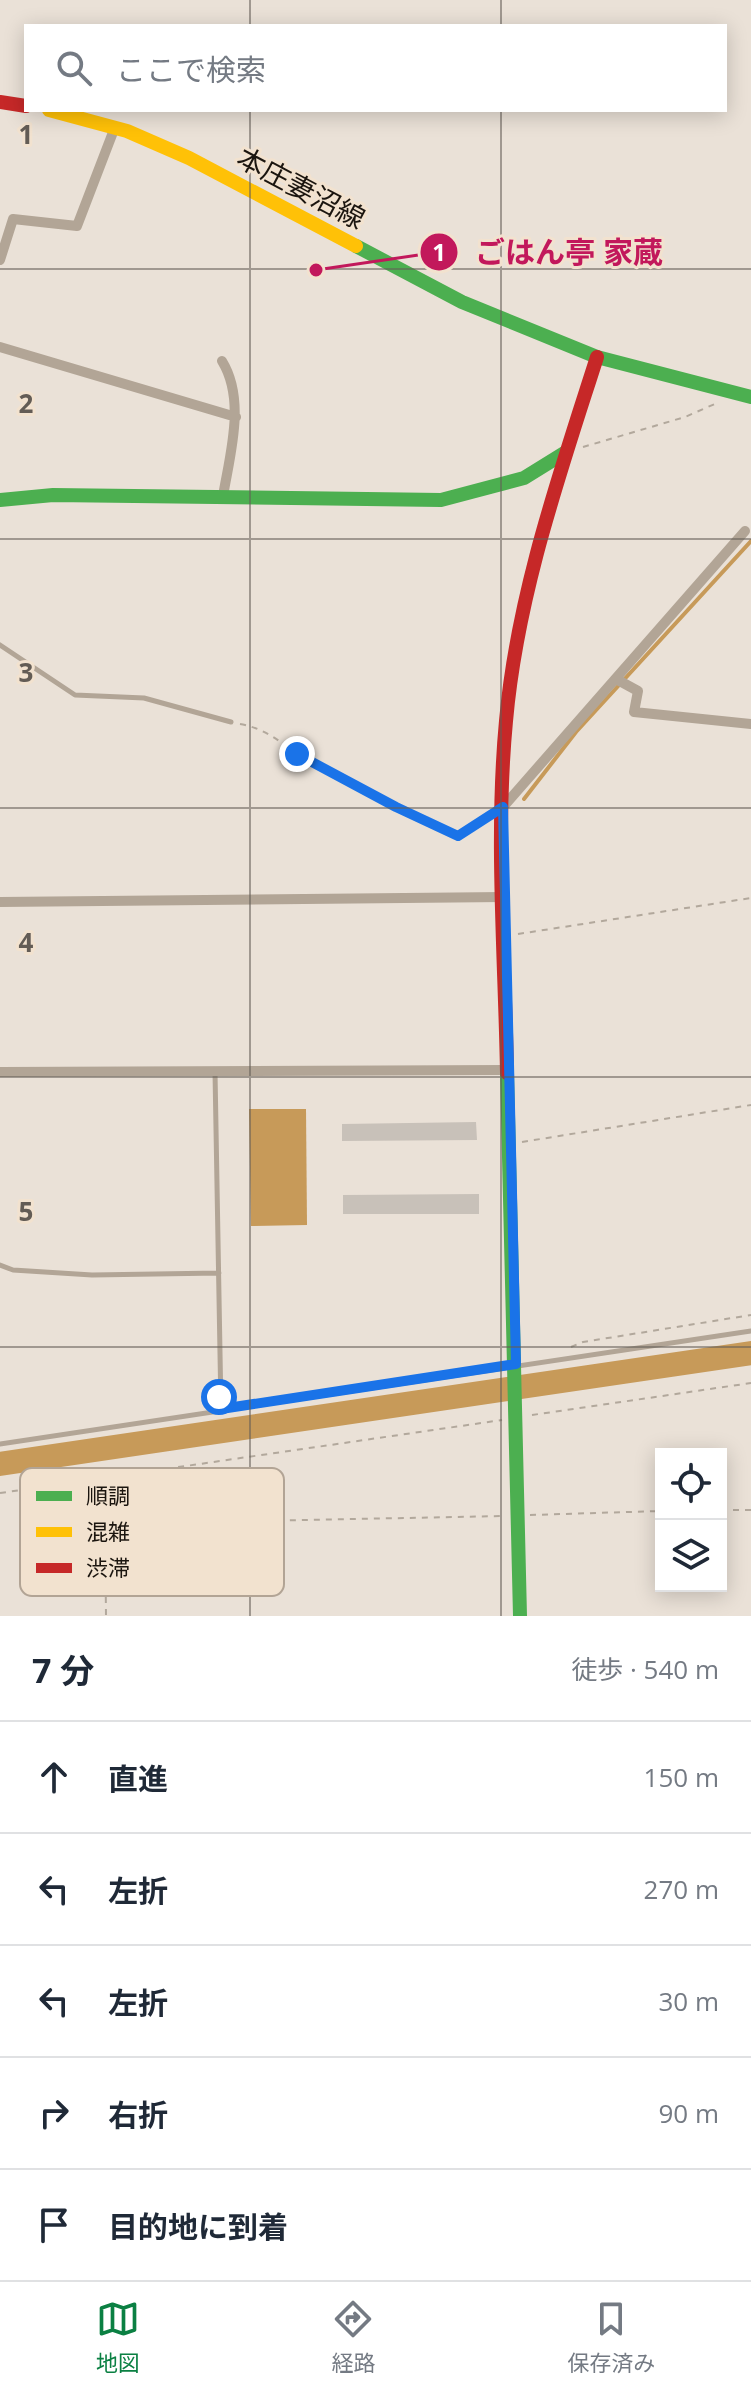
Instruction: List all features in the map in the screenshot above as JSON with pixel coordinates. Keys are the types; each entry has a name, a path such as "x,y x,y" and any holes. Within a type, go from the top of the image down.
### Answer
{"street":[{"path":"0,102 24,106"},
{"name":"本庄妻沼線","path":"57,112 115,127 189,158 462,302 597,357 744,396"},
{"path":"0,260 13,219 77,226 115,127"},
{"path":"0,347 236,417"},
{"path":"520,1616 503,807 510,679 533,572 566,452 597,357"},
{"path":"222,361 229,373 236,417 223,496"},
{"path":"0,500 23,495 441,500 524,478 566,452"},
{"path":"503,807 748,531"},
{"path":"616,679 638,691 634,712 751,724"},
{"path":"0,902 504,897"},
{"path":"0,1072 507,1070"}],"lane":[{"path":"0,645 75,695 144,698 231,722"},
{"path":"215,1071 221,1409"},
{"path":"0,1265 13,1270 92,1275 219,1273"},
{"path":"0,1444 751,1331"}],"path":[{"path":"566,452 744,396"},
{"path":"231,722 257,726 282,740 297,754 458,836 503,807"},
{"path":"505,935 751,898"},
{"path":"509,1144 751,1105"},
{"path":"554,1360 583,1342 751,1315"},
{"path":"174,1468 516,1411 751,1383"},
{"path":"0,1493 20,1490"},
{"path":"727,1510 751,1510"},
{"path":"284,1521 655,1511"},
{"path":"106,1596 106,1616"}],"shaded area":[{"path":"249,1109 306,1109 307,1225 251,1226"}],"building":[{"path":"476,1122 477,1140 342,1141 342,1124"},
{"path":"479,1194 479,1214 343,1214 343,1195"}],"waterway":[{"path":"524,799 576,732 751,541"},
{"path":"0,1464 751,1353"}],"traffic: fast":[{"path":"356,246 462,302 597,357 751,397"},
{"path":"0,500 53,495 441,500 524,478 566,452"},
{"path":"507,1073 520,1616"}],"traffic: slow":[{"path":"56,112 127,131 189,158 356,246"}],"traffic: jam":[{"path":"0,102 24,106"},
{"path":"507,1073 501,809 506,721 520,628 541,537 597,357"}],"place":[{"name":"ごはん亭 家蔵","path":"316,270"}],"route":[{"path":"219,1397 221,1409 516,1364 503,807 458,836 297,754"}]}
